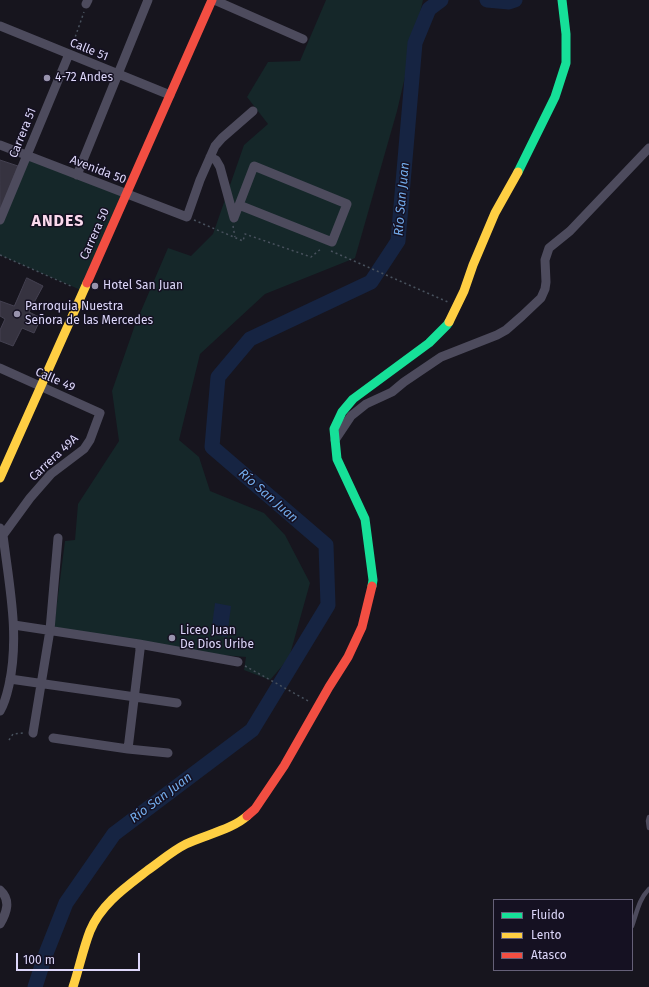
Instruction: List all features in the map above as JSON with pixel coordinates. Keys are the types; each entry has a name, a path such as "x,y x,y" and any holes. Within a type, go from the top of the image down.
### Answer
{"main road":[{"name":"Carrera 50","path":"0,477 213,0"},
{"path":"73,987 90,931 106,905 122,890 176,849 244,819 255,809 284,766 328,686 348,657 362,627 373,580 365,519 337,458 334,429 342,412 353,399 429,343 446,325 464,291 473,265 495,213 524,160 555,97 566,63 566,34 562,0"}],"street":[{"path":"77,175 148,0"},
{"path":"213,0 303,39"},
{"name":"Calle 51","path":"0,26 170,95"},
{"name":"Carrera 51","path":"0,220 69,54"},
{"path":"187,217 215,146 253,111"},
{"name":"Avenida 50","path":"0,145 187,217"},
{"path":"335,440 351,416 366,404 392,392 404,382 442,357 506,330 522,316 541,298 545,289 545,260 550,248 570,231 649,148"},
{"path":"210,157 216,160 220,167 234,218"},
{"path":"234,218 239,205 254,166 347,204 332,242 239,205"},
{"name":"Calle 49","path":"0,368 100,413"},
{"name":"Carrera 49A","path":"2,531 51,474 84,449 90,440 100,413"},
{"path":"0,711 4,704 14,660 14,625 2,531"},
{"path":"33,733 40,683 50,630 58,538"},
{"path":"14,625 139,644 238,662"},
{"path":"128,749 140,650 139,644"},
{"path":"10,679 177,703"},
{"path":"54,738 128,749 168,753"},
{"path":"0,890 5,895 7,907 0,924"}],"lane":[{"path":"649,817 649,828"},
{"path":"633,923 643,895 649,889"}],"path":[{"path":"69,54 87,2"},
{"path":"187,217 243,241 245,234 311,257 322,247"},
{"path":"234,218 232,223 235,237"},
{"path":"0,255 83,291"},
{"path":"350,260 456,306"},
{"path":"252,670 306,700"}],"shaded area":[{"path":"326,0 423,0 397,111 355,258 265,294 200,354 179,440 199,457 210,491 264,513 285,535 310,583 289,658 270,680 244,670 246,657 211,654 54,627 65,541 75,540 78,504 119,441 112,391 135,325 168,248 191,256 213,234 244,145 268,124 247,97 268,62 300,61"},
{"path":"27,155 126,193 83,291 0,255 0,220"}],"water":[{"path":"215,603 231,606 227,637 211,634"}],"building":[{"path":"0,160 18,166 0,212"},
{"name":"Parroquia Nuestra Señora de las Mercedes","path":"27,278 43,286 29,312 41,318 34,333 22,328 13,346 0,341 0,330 5,319 0,316 0,301 14,306"}],"waterway":[{"name":"Río San Juan","path":"35,987 45,956 66,903 114,834 252,730 328,605 326,545 212,447 218,377 250,339 371,282 398,241 415,43 429,9 441,0"},
{"name":"Río San Juan","path":"487,0 509,2 515,0"}],"traffic: fast":[{"path":"518,172 555,97 566,63 566,34 562,0"},
{"path":"372,586 373,580 365,519 337,459 334,429 342,412 353,399 429,343 449,322"}],"traffic: slow":[{"path":"449,322 464,291 473,265 495,213 518,172"},
{"path":"0,478 87,283"},
{"path":"73,987 90,931 107,904 140,876 176,850 186,844 234,825 247,816"}],"traffic: jam":[{"path":"87,283 212,0"},
{"path":"247,816 255,809 284,766 348,657 362,627 372,586"}],"place":[{"name":"4-72 Andes","path":"47,78"},
{"name":"Hotel San Juan","path":"95,286"},
{"name":"Parroquia Nuestra Señora de las Mercedes","path":"17,314"},
{"name":"Liceo Juan De Dios Uribe","path":"172,638"}],"district":[{"name":"ANDES","path":"58,222"}]}
